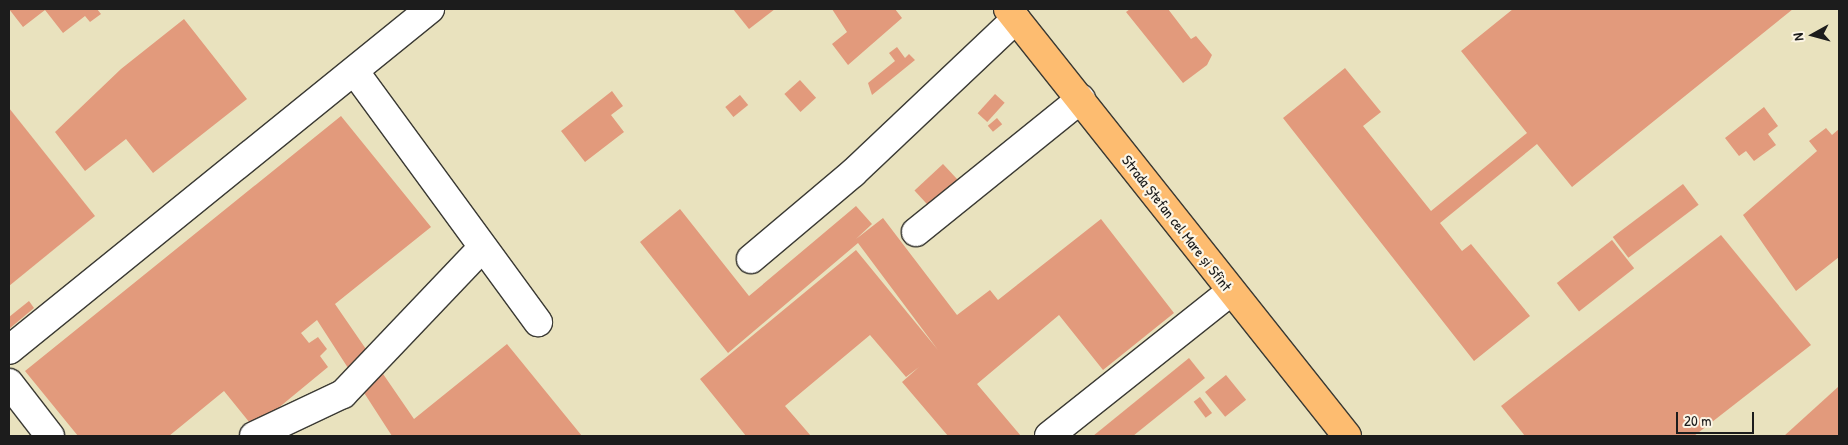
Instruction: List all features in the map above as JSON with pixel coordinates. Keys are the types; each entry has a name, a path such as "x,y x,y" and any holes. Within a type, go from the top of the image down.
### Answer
{"main road":[{"name":"Strada Ștefan cel Mare și Sfînt","path":"1012,14 1081,99 1230,292 1347,436"}],"lane":[{"path":"9,350 355,72 430,9"},
{"path":"751,259 853,173 1012,14"},
{"path":"355,72 538,322"},
{"path":"916,232 1081,99"},
{"path":"254,436 343,394 482,248"},
{"path":"1049,436 1230,292"},
{"path":"9,382 50,436"}],"building":[{"path":"9,9 97,9 101,14 90,22 85,16 63,33 45,10 23,27"},
{"path":"733,9 775,9 749,29"},
{"path":"832,9 895,9 902,18 848,65 832,44 847,32"},
{"path":"1130,9 1168,9 1191,39 1196,36 1212,55 1207,65 1183,83 1126,12"},
{"path":"1513,9 1793,9 1572,187 1537,144 1440,223 1462,251 1471,244 1530,316 1474,361 1283,118 1345,68 1381,112 1363,126 1431,211 1527,133 1461,51"},
{"path":"184,19 247,99 153,173 126,139 85,171 55,132 121,69"},
{"path":"897,47 905,58 909,54 915,60 872,95 868,83 895,61 889,53"},
{"path":"800,80 816,98 800,112 784,94"},
{"path":"612,91 623,106 611,115 624,132 585,162 561,131"},
{"path":"995,94 1005,103 987,122 978,113"},
{"path":"740,95 748,105 733,117 725,107"},
{"path":"1764,107 1778,126 1768,134 1776,145 1754,161 1746,151 1739,156 1725,138"},
{"path":"9,108 95,216 9,286"},
{"path":"341,116 431,227 335,304 414,419 507,344 582,436 392,436 317,320 301,333 309,343 318,337 327,349 320,356 328,367 254,428 224,391 169,436 78,436 25,371"},
{"path":"997,118 1002,124 993,132 988,126"},
{"path":"1826,128 1832,135 1839,129 1839,257 1796,291 1743,215 1817,151 1809,141"},
{"path":"943,164 960,182 932,209 914,191"},
{"path":"1683,184 1699,205 1628,258 1613,237"},
{"path":"856,206 872,224 856,239 883,218 957,315 990,290 998,300 1101,219 1174,313 1103,370 1059,315 977,384 1021,436 948,436 902,382 919,367 906,377 870,335 785,406 811,436 746,436 700,379 856,250 938,350 858,243 728,353 640,242 680,209 749,296"},
{"path":"1721,235 1811,345 1694,436 1525,436 1501,406"},
{"path":"1612,240 1634,268 1579,311 1557,283"},
{"path":"29,301 34,308 9,329 9,317"},
{"path":"1189,358 1205,378 1133,436 1093,436"},
{"path":"1226,375 1246,400 1225,417 1205,392"},
{"path":"1838,387 1839,436 1784,436"},
{"path":"1200,397 1212,413 1206,418 1194,402"}]}
